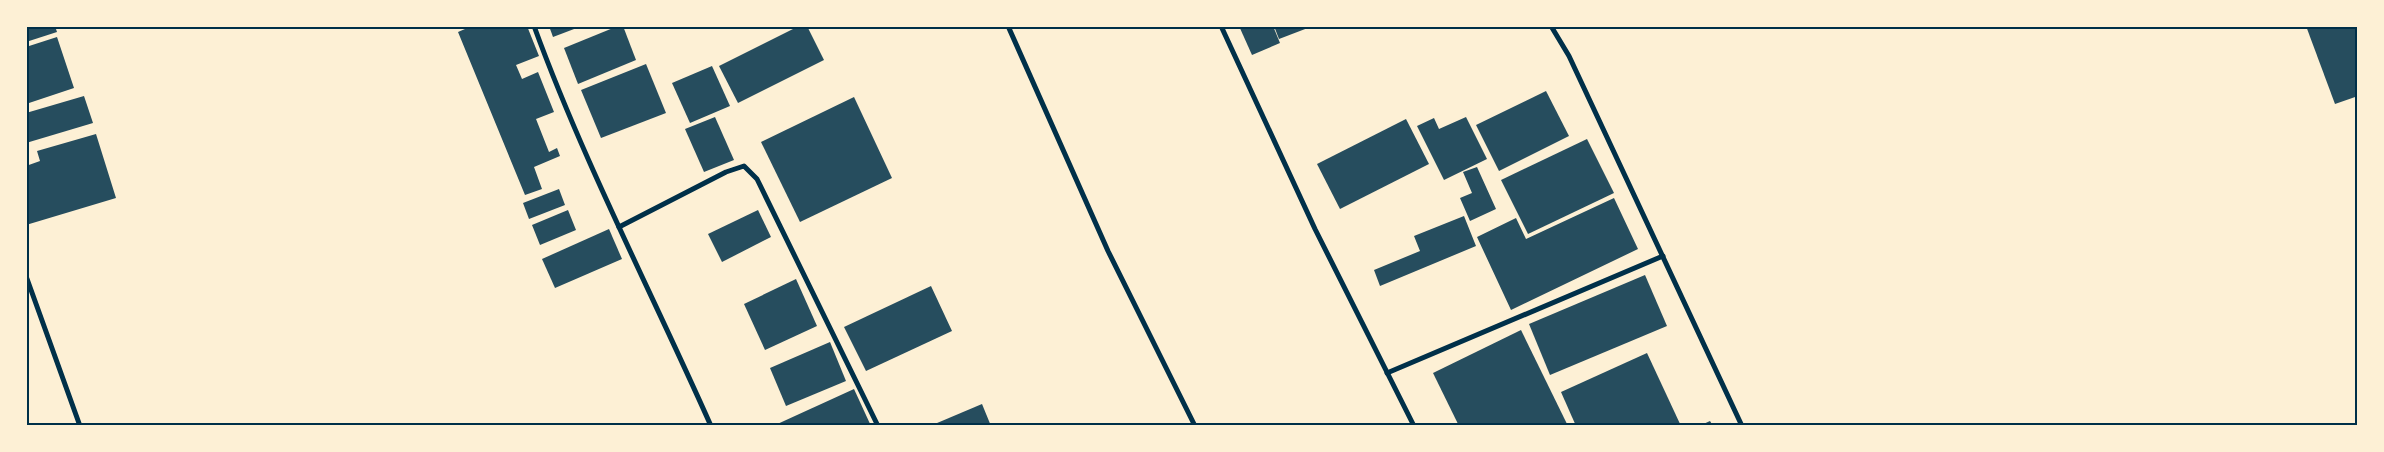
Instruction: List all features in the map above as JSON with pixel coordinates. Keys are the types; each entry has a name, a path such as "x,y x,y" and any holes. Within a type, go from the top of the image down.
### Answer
{"street":[{"path":"534,26 546,60 618,227 711,426"},
{"path":"1008,26 1108,251 1196,426"},
{"path":"1221,26 1315,229 1414,426"},
{"path":"1552,26 1569,56 1742,426"},
{"path":"618,227 726,172 744,166 757,179 878,426"},
{"path":"1387,373 1663,256"},
{"path":"26,276 80,426"}],"building":[{"path":"26,26 55,26 57,32 26,42"},
{"path":"472,26 527,26 539,56 516,65 522,79 538,72 554,112 536,119 549,152 557,148 560,156 534,167 542,189 525,195 458,32"},
{"path":"549,26 582,26 553,37"},
{"path":"618,26 623,26 636,60 578,84 564,48"},
{"path":"799,26 807,26 824,60 738,103 719,66"},
{"path":"1239,26 1273,26 1280,43 1252,55"},
{"path":"1274,26 1313,26 1279,39"},
{"path":"2306,26 2358,26 2358,96 2335,104"},
{"path":"57,37 74,88 26,104 26,47"},
{"path":"646,64 666,113 601,138 581,90"},
{"path":"712,66 730,106 690,123 672,83"},
{"path":"1546,91 1569,136 1499,171 1476,125"},
{"path":"84,96 93,123 26,143 26,113"},
{"path":"854,97 892,178 800,222 761,142"},
{"path":"715,117 734,160 704,172 685,129"},
{"path":"1466,117 1487,159 1444,180 1417,126 1434,118 1439,129"},
{"path":"1406,119 1429,164 1340,209 1317,164"},
{"path":"96,134 116,198 26,225 26,166 40,161 37,151"},
{"path":"1587,139 1614,193 1528,234 1501,180"},
{"path":"1477,167 1496,209 1470,221 1460,198 1472,193 1463,172"},
{"path":"559,189 565,205 529,219 523,203"},
{"path":"1614,198 1638,249 1511,310 1477,237 1516,218 1526,239"},
{"path":"568,210 576,230 540,245 532,225"},
{"path":"758,210 771,237 722,262 708,234"},
{"path":"1464,216 1476,246 1380,286 1374,270 1420,251 1414,236"},
{"path":"609,229 622,259 555,288 542,259"},
{"path":"1645,275 1667,326 1550,375 1529,324"},
{"path":"796,279 817,326 765,350 744,304"},
{"path":"931,286 952,331 866,371 844,327"},
{"path":"1521,330 1568,426 1459,426 1433,373"},
{"path":"830,342 846,381 786,406 770,368"},
{"path":"1647,353 1681,426 1576,426 1561,392"},
{"path":"854,389 871,426 773,426"},
{"path":"982,404 991,426 930,426"},
{"path":"1710,421 1713,426 1699,426"}]}
